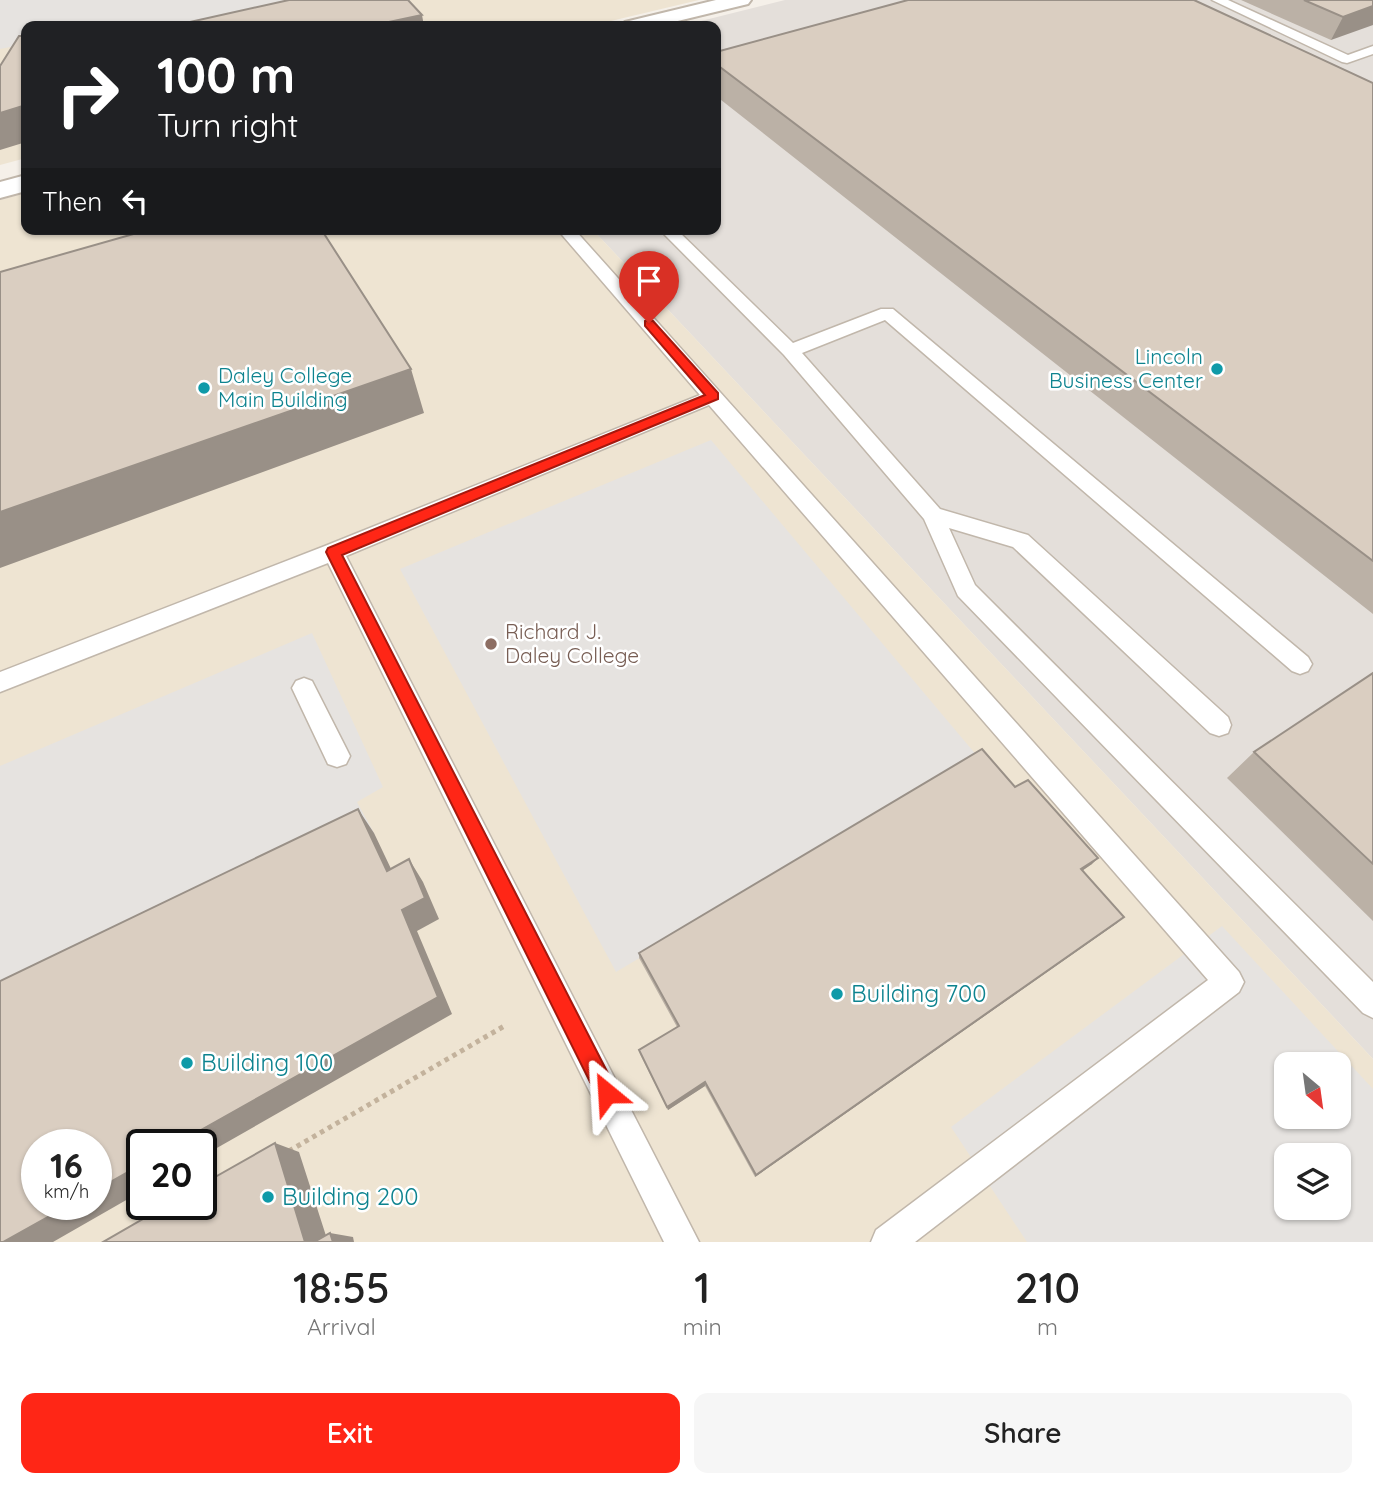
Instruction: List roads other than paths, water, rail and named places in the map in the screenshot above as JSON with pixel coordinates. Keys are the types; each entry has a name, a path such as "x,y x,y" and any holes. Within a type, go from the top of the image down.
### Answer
{"street":[{"path":"653,21 740,0"},
{"path":"0,171 21,165"},
{"path":"0,190 21,184"}],"lane":[{"path":"1218,0 1347,59 1373,50"},
{"path":"570,235 1228,982 892,1241"},
{"path":"673,235 790,351 933,516 966,590 1373,1003"},
{"path":"790,351 887,313 1300,664"},
{"path":"0,682 333,552 713,396"},
{"path":"933,516 1020,541 1219,725"},
{"path":"333,552 682,1242"},
{"path":"303,688 337,756"}],"place":[{"name":"Lincoln Business Center","path":"1217,369"},
{"name":"Daley College Main Building","path":"204,388"},
{"name":"Richard J. Daley College","path":"491,644"},
{"name":"Building 700","path":"837,994"},
{"name":"Building 100","path":"187,1063"},
{"name":"Building 200","path":"268,1197"}]}
